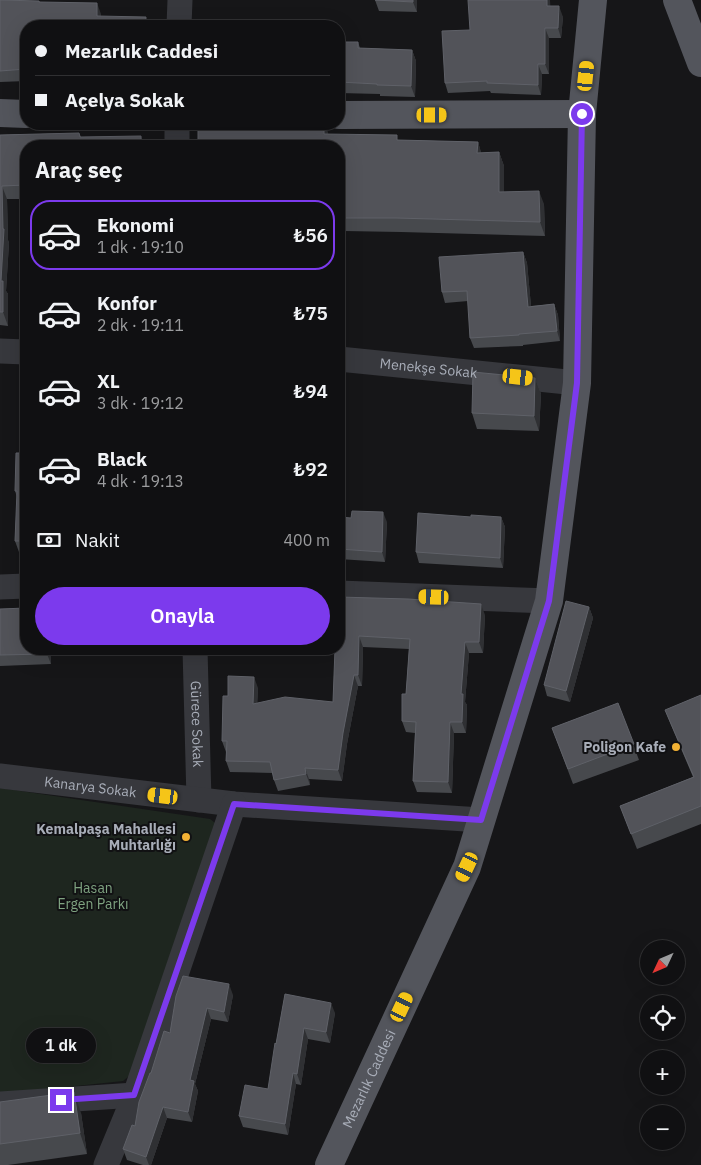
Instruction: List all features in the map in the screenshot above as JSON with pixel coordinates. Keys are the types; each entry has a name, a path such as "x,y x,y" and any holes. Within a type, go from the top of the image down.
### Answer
{"main road":[{"name":"Mezarlık Caddesi","path":"329,1165 467,867 549,601 577,383 582,114 593,0"},
{"path":"677,0 701,63"},
{"path":"0,114 20,114"},
{"path":"345,115 582,114"}],"street":[{"path":"179,20 180,0"},
{"path":"0,351 20,352"},
{"name":"Menekşe Sokak","path":"345,360 577,383"},
{"path":"0,586 20,586"},
{"path":"345,593 549,601"},
{"name":"Gürece Sokak","path":"195,655 199,800"},
{"name":"Kanarya Sokak","path":"0,776 234,804 481,820"},
{"path":"106,1165 134,1095 234,804"},
{"path":"0,1104 134,1095"}],"green space":[{"name":"Hasan Ergen Parkı","path":"0,788 210,819 215,823 129,1076 123,1081 0,1094"}],"building":[{"path":"0,0 97,3 97,16 146,17 146,20 20,20 20,69 0,71"},
{"path":"375,0 413,0 413,2"},
{"path":"468,0 547,0 547,6 559,6 558,28 545,28 545,64 538,64 538,85 487,83 487,81 445,83 442,31 470,30"},
{"path":"345,42 358,42 358,48 412,50 411,86 345,82"},
{"path":"198,130 324,130 324,134 397,135 397,140 478,142 477,153 499,152 499,192 539,191 540,222 345,218 345,140 198,140"},
{"path":"79,133 80,137 141,136 141,140 20,140 20,185 2,186 4,229 1,281 3,281 3,312 0,312 0,135"},
{"path":"523,252 528,307 554,304 557,331 470,338 467,291 442,292 439,257"},
{"path":"473,372 535,378 534,416 472,413"},
{"path":"16,453 20,453 20,541 15,541"},
{"path":"352,511 383,512 382,552 345,549 345,518 351,518"},
{"path":"418,513 501,517 500,558 416,552"},
{"path":"345,597 481,604 479,642 465,642 461,694 463,694 462,722 450,722 448,782 413,781 416,722 402,721 402,694 406,694 410,639 359,636 358,675 354,675 338,770 305,768 306,774 274,780 270,762 226,761 227,741 222,741 223,696 228,696 228,676 254,677 253,704 285,697 333,702 335,655 345,655"},
{"path":"566,601 589,607 566,691 544,685"},
{"path":"20,608 20,655 0,655 0,609"},
{"path":"701,695 701,806 631,834 620,806 694,777 665,710"},
{"path":"618,703 634,744 568,769 552,728"},
{"path":"183,976 229,984 224,1012 207,1008 190,1080 194,1081 188,1112 163,1107 146,1157 123,1149 132,1125 135,1126 139,1102 151,1073 164,1031 170,1033 176,996"},
{"path":"285,994 331,1003 326,1032 304,1028 297,1074 293,1073 285,1124 239,1116 245,1085 268,1089"},
{"path":"74,1092 80,1133 0,1144 0,1102"}],"place":[{"name":"Poligon Kafe","path":"676,747"},
{"name":"Kemalpaşa Mahallesi Muhtarlığı","path":"186,837"}],"route":[{"path":"61,1100 134,1095 234,804 481,820 549,601 577,383 582,114"}]}
